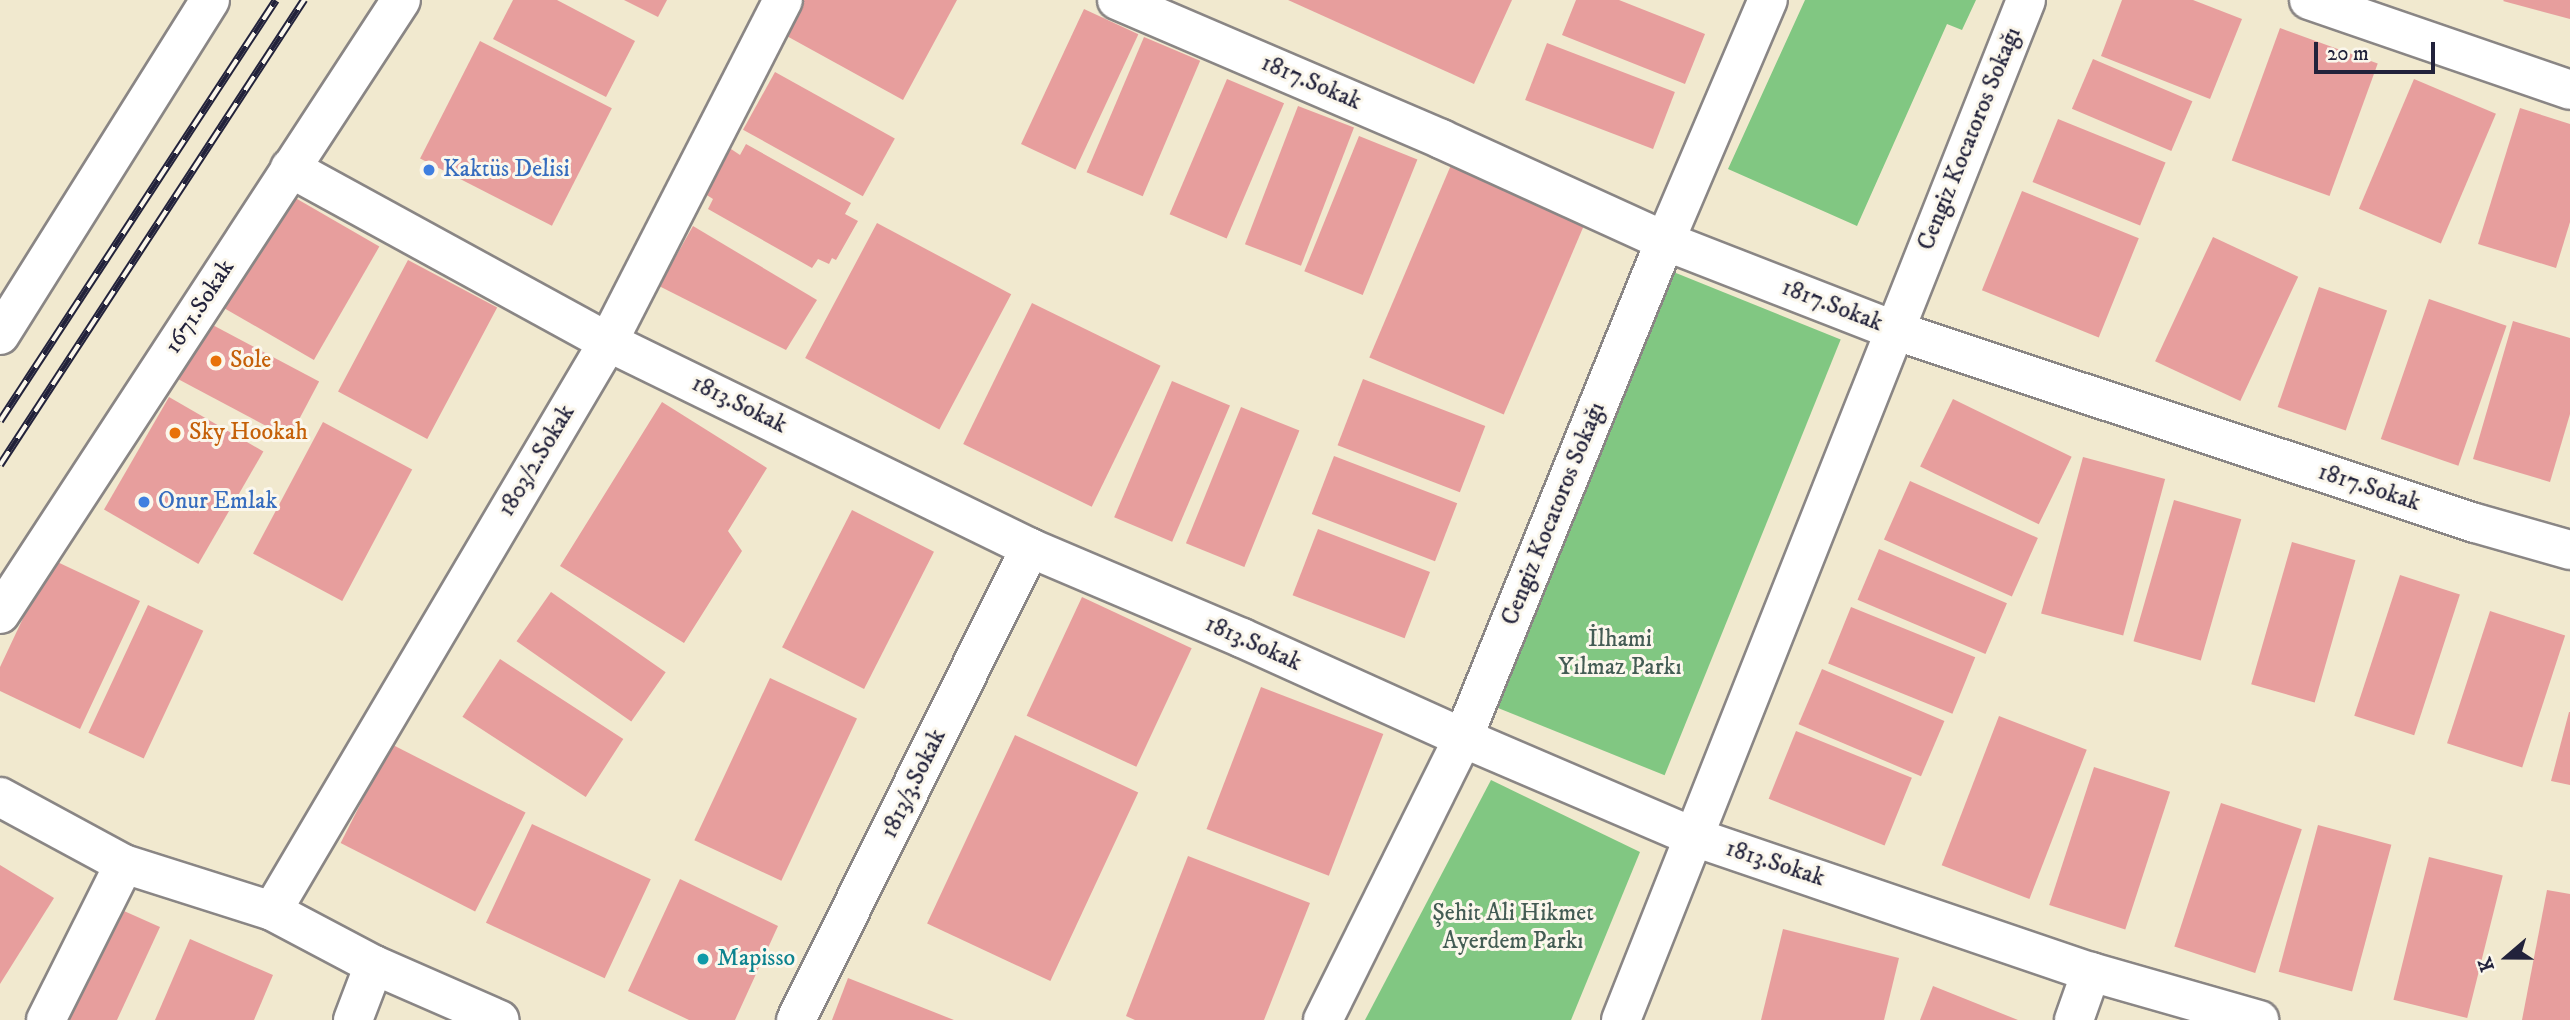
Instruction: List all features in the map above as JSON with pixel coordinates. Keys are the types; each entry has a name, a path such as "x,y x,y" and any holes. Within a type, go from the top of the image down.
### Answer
{"street":[{"path":"0,335 11,297 210,0"},
{"name":"1671.Sokak","path":"0,614 401,0"},
{"name":"1803/2.Sokak","path":"272,911 608,342 783,0"},
{"name":"1817.Sokak","path":"1117,0 1441,139 1665,241 1893,330 2474,523 2570,550"},
{"name":"Cengiz Kocatoros Sokağı","path":"1323,1020 1463,738 1665,241 1768,0"},
{"name":"Cengiz Kocatoros Sokağı","path":"1621,1020 2026,0"},
{"path":"2309,0 2570,90"},
{"name":"1813.Sokak","path":"290,168 608,342 1030,548 1242,638 1463,738 1693,837 2091,972 2259,1020"},
{"name":"1813/3.Sokak","path":"796,1020 1030,548"},
{"path":"0,797 124,864 272,911 374,965 500,1020"},
{"path":"46,1020 124,864"},
{"path":"353,1020 374,965"},
{"path":"2074,1020 2091,972"}],"green space":[{"path":"1805,0 1976,0 1962,30 1947,24 1857,226 1728,169"},
{"name":"İlhami Yılmaz Parkı","path":"1671,271 1841,340 1665,775 1495,707"},
{"name":"Şehit Ali Hikmet Ayerdem Parkı","path":"1491,780 1640,852 1571,1020 1365,1020"}],"building":[{"path":"513,0 557,0 635,41 606,97 493,39"},
{"path":"624,0 667,0 658,17"},
{"path":"790,0 957,0 903,100 774,29"},
{"path":"1288,0 1512,0 1474,84"},
{"path":"1576,0 1619,0 1705,34 1685,84 1562,35"},
{"path":"2122,0 2193,0 2242,19 2210,99 2101,56"},
{"path":"2570,0 2570,19 2503,1"},
{"path":"1084,9 1138,34 1075,169 1021,144"},
{"path":"2280,28 2378,64 2330,196 2232,160"},
{"path":"1144,37 1200,61 1143,196 1087,172"},
{"path":"480,41 612,108 552,226 420,159"},
{"path":"1547,43 1675,92 1653,149 1525,100"},
{"path":"2093,59 2192,101 2171,151 2072,109"},
{"path":"775,72 895,138 863,196 743,130"},
{"path":"1227,79 1284,103 1227,239 1170,214"},
{"path":"2414,79 2496,114 2441,244 2359,209"},
{"path":"1298,106 1354,128 1301,266 1245,244"},
{"path":"2520,108 2570,124 2570,222 2556,268 2478,244"},
{"path":"2058,119 2166,162 2140,226 2033,182"},
{"path":"1359,136 1417,160 1363,295 1304,271"},
{"path":"746,144 851,203 845,214 858,221 836,260 832,258 829,264 818,259 812,268 708,209 713,199 702,192 728,147 740,155"},
{"path":"1451,165 1585,222 1504,414 1369,357"},
{"path":"2022,191 2139,238 2099,337 1982,290"},
{"path":"285,192 379,247 314,360 220,305"},
{"path":"877,223 1011,294 939,429 805,358"},
{"path":"693,226 817,300 786,350 659,286"},
{"path":"2213,237 2298,277 2240,401 2155,361"},
{"path":"408,260 497,307 427,439 338,392"},
{"path":"2319,287 2387,310 2346,431 2278,407"},
{"path":"2429,299 2507,326 2458,466 2381,439"},
{"path":"1032,303 1161,366 1092,507 963,444"},
{"path":"2513,321 2570,338 2570,414 2550,482 2473,459"},
{"path":"207,322 319,382 289,438 177,379"},
{"path":"1363,379 1485,426 1460,492 1338,445"},
{"path":"1172,381 1230,406 1172,542 1114,517"},
{"path":"169,397 263,451 198,564 104,510"},
{"path":"1953,399 2072,457 2039,524 1920,466"},
{"path":"662,402 767,468 728,531 742,551 684,643 560,566"},
{"path":"1241,407 1299,431 1244,567 1186,543"},
{"path":"323,422 412,469 342,601 253,554"},
{"path":"1334,456 1457,503 1435,561 1312,514"},
{"path":"2083,457 2165,479 2123,635 2041,613"},
{"path":"1910,481 2038,538 2012,596 1884,539"},
{"path":"2174,500 2241,519 2201,661 2133,641"},
{"path":"852,510 934,552 864,689 782,647"},
{"path":"1318,529 1430,572 1405,638 1293,595"},
{"path":"2292,542 2355,560 2315,702 2251,684"},
{"path":"1879,549 2007,603 1985,654 1858,600"},
{"path":"51,559 140,601 80,729 0,691 0,667"},
{"path":"2400,575 2460,594 2414,735 2354,716"},
{"path":"551,592 666,672 631,721 517,641"},
{"path":"1082,597 1192,648 1136,767 1027,716"},
{"path":"148,605 203,631 144,759 88,733"},
{"path":"1851,607 1975,657 1952,714 1828,664"},
{"path":"2490,611 2565,635 2522,768 2447,743"},
{"path":"500,659 623,739 586,797 462,717"},
{"path":"1822,669 1944,721 1921,776 1799,724"},
{"path":"770,678 857,719 781,881 694,840"},
{"path":"1261,687 1383,734 1329,876 1207,829"},
{"path":"2570,712 2570,785 2551,781"},
{"path":"1999,716 2087,750 2029,899 1942,865"},
{"path":"1796,731 1912,778 1885,846 1769,799"},
{"path":"1015,735 1138,792 1050,981 927,924"},
{"path":"391,744 526,813 475,911 341,843"},
{"path":"2094,767 2170,792 2125,930 2049,905"},
{"path":"2221,803 2302,829 2255,973 2174,947"},
{"path":"532,824 651,879 605,978 486,923"},
{"path":"2318,825 2391,845 2352,991 2279,972"},
{"path":"1188,856 1310,903 1264,1020 1135,1020 1126,1016"},
{"path":"2429,857 2503,875 2467,1018 2393,1000"},
{"path":"0,865 54,898 0,984"},
{"name":"Mapisso","path":"680,879 778,926 735,1020 689,1020 628,991"},
{"path":"2547,890 2570,894 2570,1020 2522,1020"},
{"path":"115,907 160,927 117,1020 62,1020"},
{"path":"1783,929 1899,958 1884,1020 1761,1020"},
{"path":"190,939 273,975 254,1020 155,1020"},
{"path":"848,978 954,1020 832,1020"},
{"path":"1933,986 2018,1020 1920,1020"}],"railway":[{"path":"0,421 276,0"},
{"path":"0,465 304,0"}],"place":[{"name":"Kaktüs Delisi","path":"429,170"},
{"name":"Sole","path":"216,361"},
{"name":"Sky Hookah","path":"175,433"},
{"name":"Onur Emlak","path":"144,502"},
{"name":"Mapisso","path":"703,959"}]}
